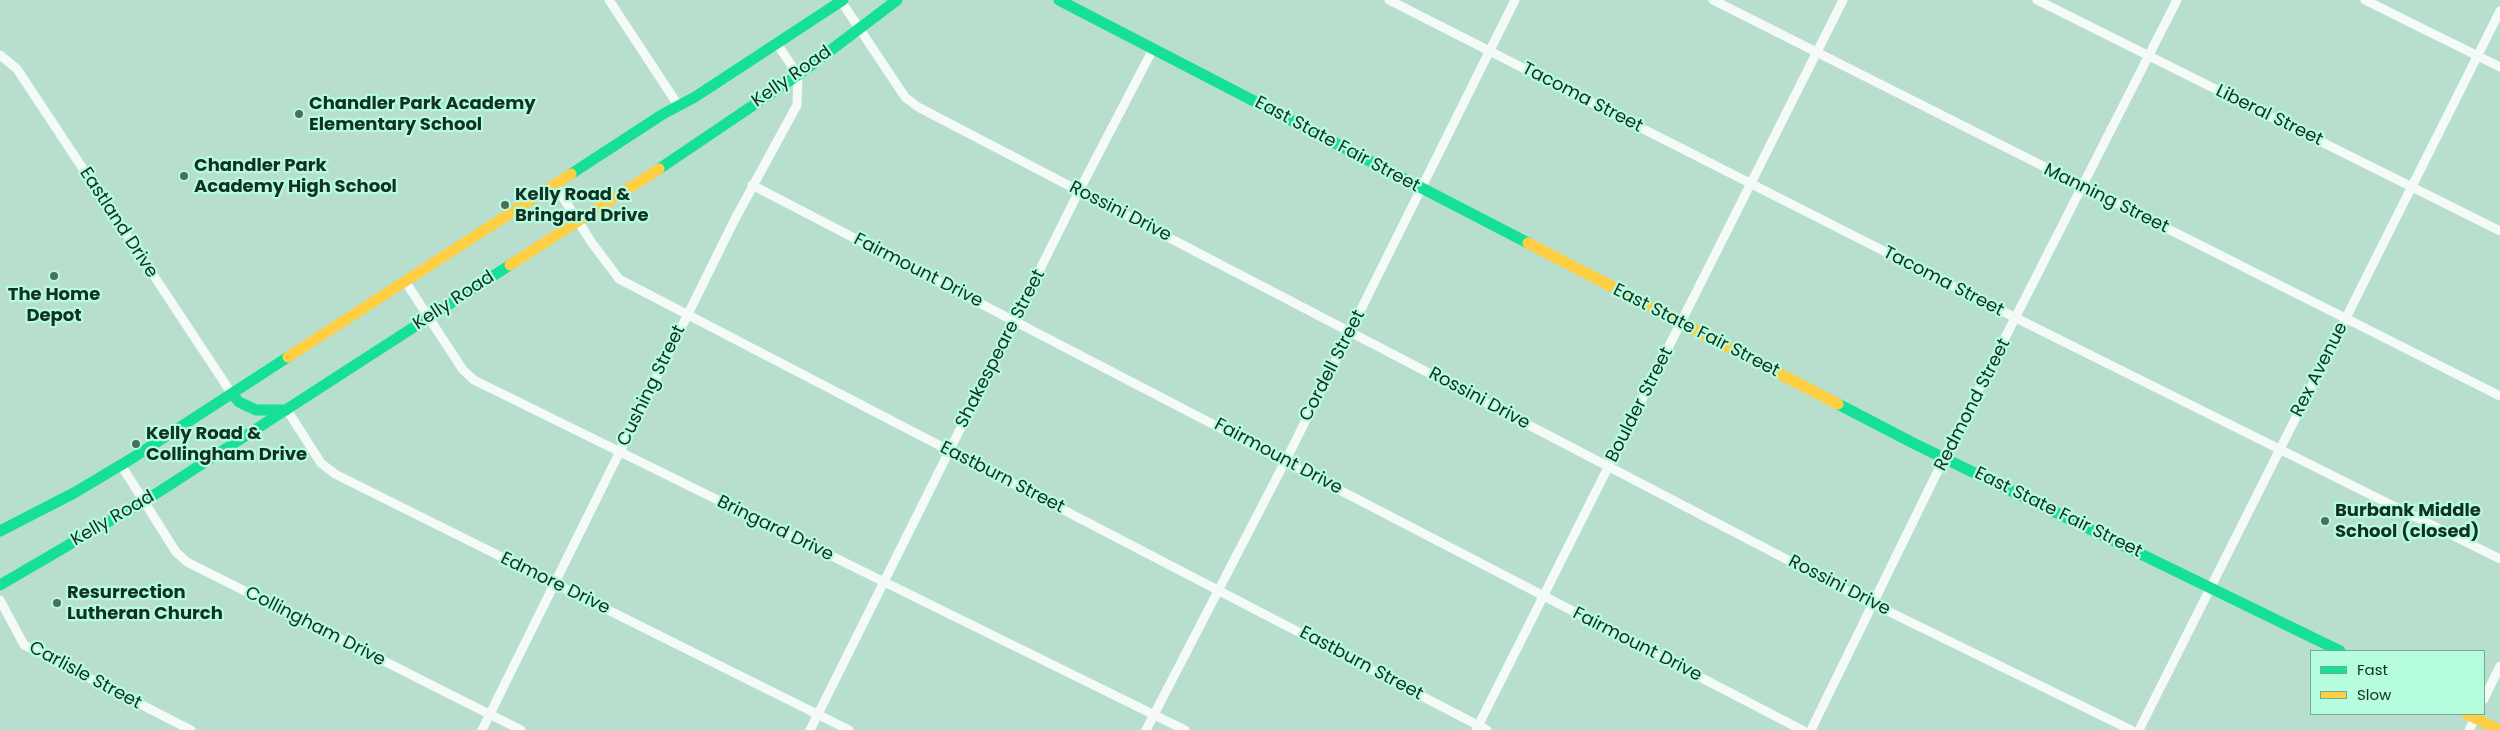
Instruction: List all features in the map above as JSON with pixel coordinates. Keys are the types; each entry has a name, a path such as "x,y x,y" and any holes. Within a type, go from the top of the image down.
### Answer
{"street":[{"path":"609,0 678,105"},
{"name":"Kelly Road","path":"0,585 144,502 578,221 798,75 897,0"},
{"name":"East State Fair Street","path":"1059,0 1681,324 1945,457 2338,650"},
{"name":"Tacoma Street","path":"1389,0 2279,451 2500,559"},
{"name":"Cordell Street","path":"1146,730 1285,461 1516,0"},
{"name":"Manning Street","path":"1713,0 2500,396"},
{"name":"Boulder Street","path":"1480,729 1544,597 1843,0"},
{"name":"Liberal Street","path":"2037,0 2500,231"},
{"name":"Redmond Street","path":"1811,730 1945,457 2017,319 2177,0"},
{"path":"2365,0 2500,67"},
{"name":"Kelly Road","path":"0,531 74,493 121,465 842,1"},
{"name":"Rossini Drive","path":"842,1 858,30 912,104 1873,603 2131,730"},
{"name":"Rex Avenue","path":"2139,730 2500,11"},
{"path":"777,44 798,75"},
{"name":"Shakespeare Street","path":"810,730 1079,191 1153,48"},
{"name":"Eastland Drive","path":"0,55 17,69 232,394"},
{"name":"Cushing Street","path":"482,730 752,186 797,105 798,75"},
{"name":"Eastburn Street","path":"555,184 615,276 1219,589 1480,729"},
{"name":"Fairmount Drive","path":"752,186 1802,730"},
{"name":"Bringard Drive","path":"405,281 463,370 474,380 1185,730"},
{"path":"232,394 240,402 256,410 287,410"},
{"name":"Edmore Drive","path":"287,410 325,468 849,730"},
{"name":"Collingham Drive","path":"121,465 176,552 187,562 521,730"},
{"name":"Carlisle Street","path":"0,600 24,645 191,730"},
{"path":"2485,698 2500,666"},
{"path":"2469,730 2473,715 2499,730"}],"traffic: fast":[{"path":"571,174 663,114 695,97 843,0"},
{"path":"659,169 798,75 897,0"},
{"path":"1059,0 1528,243"},
{"path":"0,585 154,495 510,265"},
{"path":"0,531 74,493 131,459 288,357"},
{"path":"232,394 239,402 256,410 286,410"},
{"path":"1838,404 1913,443 2338,650"}],"traffic: slow":[{"path":"510,265 659,169"},
{"path":"288,357 571,174"},
{"path":"1528,243 1838,404"},
{"path":"2469,715 2499,730"}],"place":[{"name":"Chandler Park Academy Elementary School","path":"299,114"},
{"name":"Chandler Park Academy High School","path":"184,176"},
{"name":"Kelly Road & Bringard Drive","path":"505,205"},
{"name":"The Home Depot","path":"54,276"},
{"name":"Kelly Road & Collingham Drive","path":"136,444"},
{"name":"Burbank Middle School (closed)","path":"2325,521"},
{"name":"Resurrection Lutheran Church","path":"57,603"}]}
